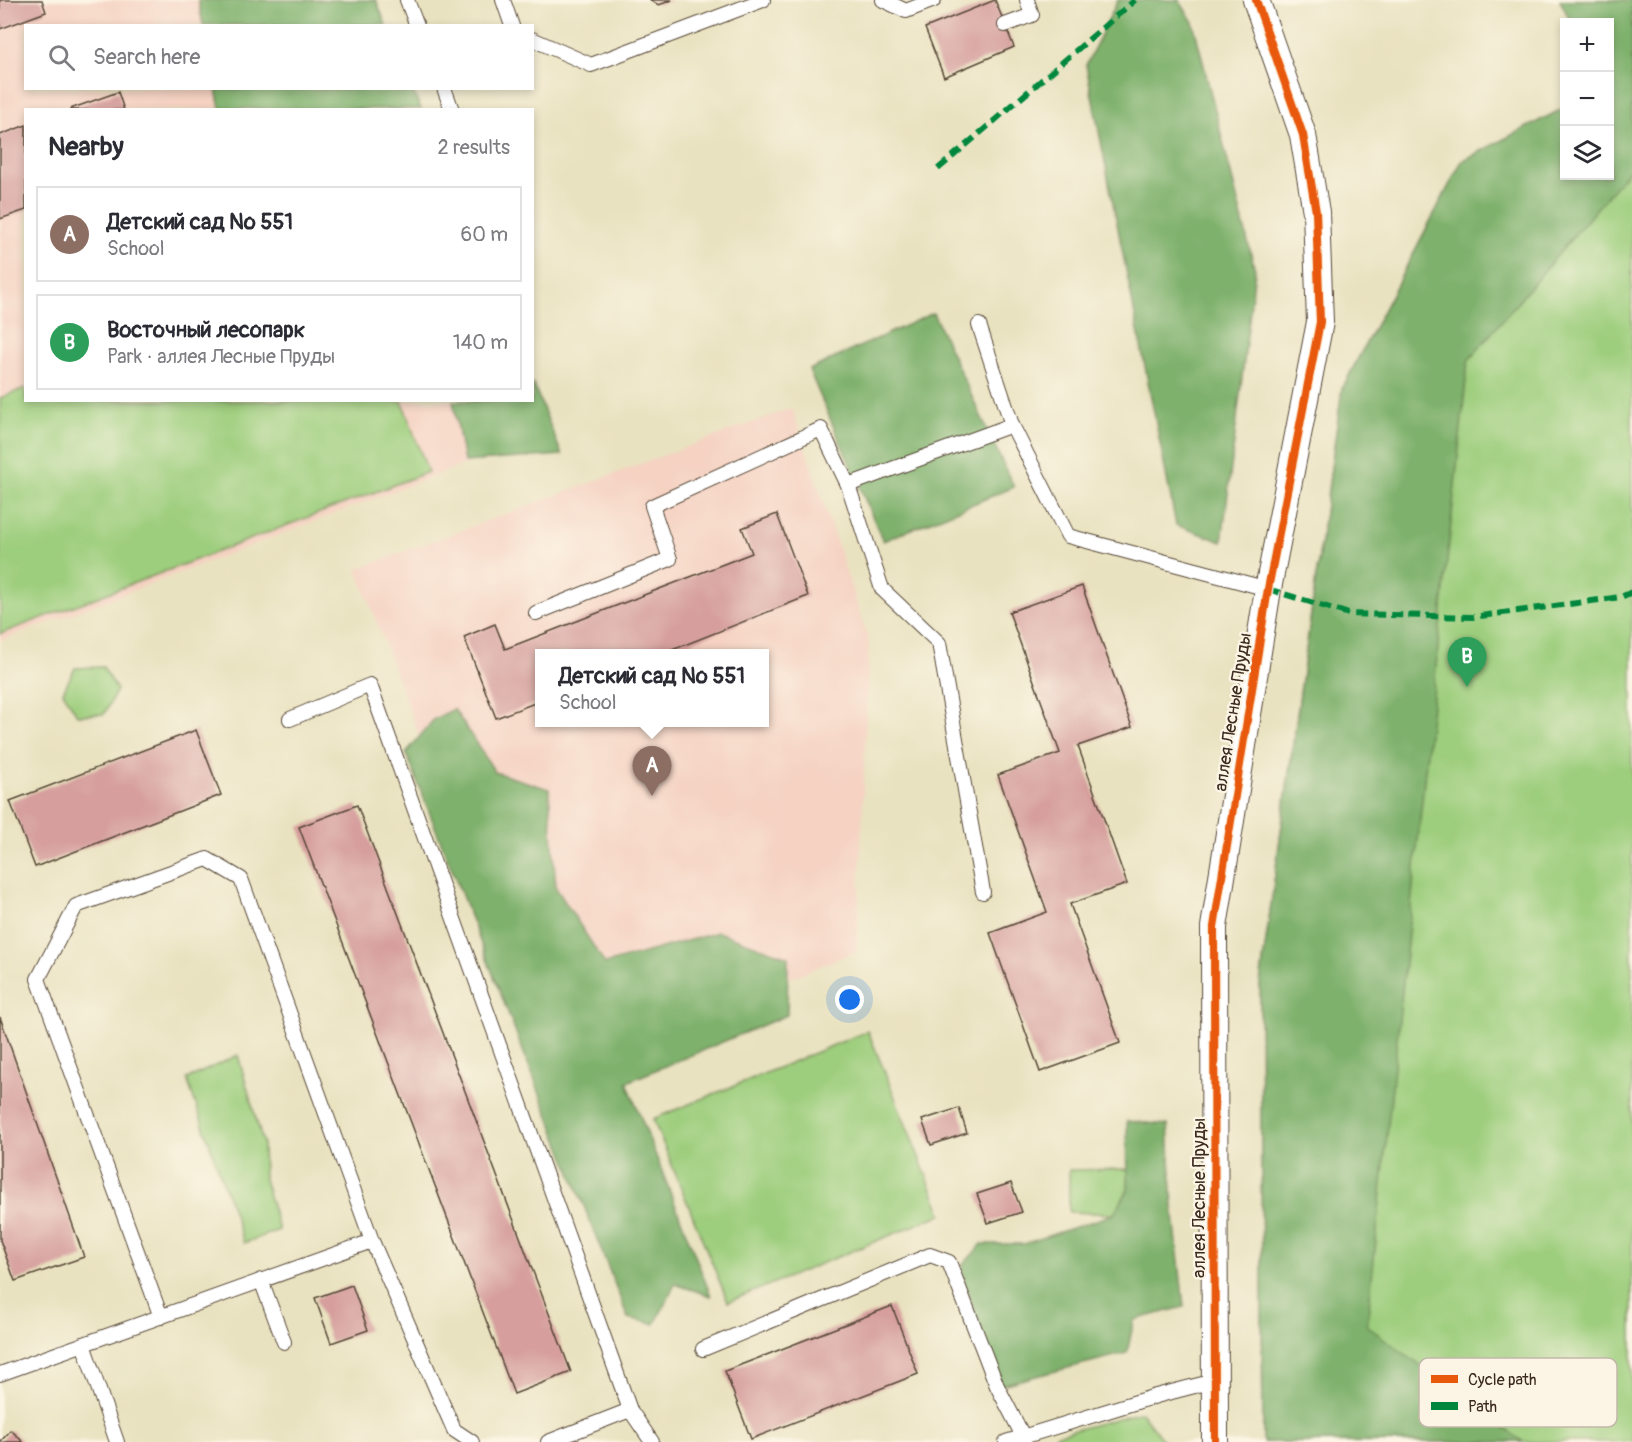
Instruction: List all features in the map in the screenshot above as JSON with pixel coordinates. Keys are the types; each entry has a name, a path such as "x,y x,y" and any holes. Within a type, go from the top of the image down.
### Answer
{"street":[{"name":"аллея Лесные Пруды","path":"1215,1442 1214,927 1268,589 1320,322 1316,212 1303,135 1256,0"}],"lane":[{"path":"407,0 416,24"},
{"path":"503,0 511,24"},
{"path":"534,40 591,65 763,0"},
{"path":"883,0 906,11 934,0"},
{"path":"1005,25 1032,15 1027,0"},
{"path":"445,90 451,108"},
{"path":"979,325 1012,424 1068,537 1268,589"},
{"path":"848,485 1012,424"},
{"path":"536,613 670,559 652,506 821,429 848,485 882,590 939,643 983,892"},
{"path":"290,719 370,686 630,1410 652,1442"},
{"path":"161,1317 38,979 76,906 207,859 241,879 372,1241 454,1430 472,1442"},
{"path":"0,1374 372,1241"},
{"path":"703,1349 930,1256 949,1262 997,1386 1023,1436"},
{"path":"261,1280 284,1342"},
{"path":"83,1344 117,1442"},
{"path":"1006,1442 1156,1396 1215,1381"},
{"path":"548,1442 630,1410"}],"shaded area":[{"path":"0,0 321,0 331,24 24,24 24,90 355,90 363,108 24,108 24,402 474,402 494,453 0,641"},
{"path":"792,408 869,641 857,951 545,1077 357,569"}],"green space":[{"path":"198,0 376,0 386,24 203,24"},
{"path":"1118,0 1179,0 1193,22 1255,270 1222,542 1176,525 1086,65"},
{"path":"1560,0 1632,0 1632,1442 1263,1442 1260,984 1342,389 1462,161 1560,110 1560,180 1614,180 1614,18 1569,18"},
{"path":"1560,0 1632,0 1632,167 1468,361 1367,1326 1419,1365 1419,1427 1503,1427 1523,1442 1263,1442 1260,984 1342,389 1462,161 1560,110 1560,180 1614,180 1614,18 1569,18"},
{"path":"216,90 412,90 421,108 220,108"},
{"path":"933,313 1014,487 883,541 809,370"},
{"path":"534,385 562,455 464,462 453,402 534,402"},
{"path":"24,388 24,402 402,402 428,472 0,634 0,398"},
{"path":"103,667 117,690 104,714 77,715 63,692 75,668"},
{"path":"454,709 495,772 549,789 556,888 605,964 718,932 788,957 787,1015 627,1082 711,1296 675,1284 655,1324 628,1318 406,753 434,719"},
{"path":"868,1031 942,1214 728,1302 653,1119"},
{"path":"238,1055 263,1143 264,1179 279,1230 244,1243 187,1079"},
{"path":"1127,1121 1168,1125 1173,1207 1184,1307 1134,1320 1127,1353 997,1386 960,1268 982,1244 1024,1244 1114,1214 1128,1190"},
{"path":"1128,1169 1128,1190 1114,1214 1069,1212 1069,1170"},
{"path":"1141,1412 1164,1442 1058,1442 1056,1435"}],"building":[{"path":"0,0 42,0 46,12 0,29"},
{"path":"649,0 672,0 659,5"},
{"path":"995,0 1014,47 944,77 925,28"},
{"path":"118,92 123,108 73,108"},
{"path":"24,126 24,211 0,219 0,135"},
{"path":"777,514 808,596 675,649 535,649 535,703 496,718 464,637 495,624 505,649 752,553 742,528"},
{"path":"1082,586 1132,727 1078,746 1127,884 1070,904 1120,1043 1040,1072 990,933 1047,912 998,775 1060,753 1009,612"},
{"path":"196,730 221,795 35,867 10,801"},
{"path":"357,805 571,1372 514,1394 299,827"},
{"path":"0,1017 84,1257 15,1281 0,1240"},
{"path":"959,1108 967,1133 931,1145 922,1120"},
{"path":"1011,1183 1022,1212 988,1223 977,1194"},
{"path":"352,1285 368,1330 331,1343 315,1298"},
{"path":"892,1306 918,1374 751,1439 725,1371"},
{"path":"11,1430 23,1442 0,1442"}],"marked path":[{"path":"938,169 1135,0"},
{"path":"1268,589 1349,614 1473,617 1621,597 1632,592"}],"cycle path":[{"path":"1215,1442 1214,927 1268,589 1320,322 1316,212 1303,135 1256,0"}],"place":[{"name":"Восточный лесопарк","path":"1467,687"},
{"name":"Детский сад № 551","path":"652,796"}]}
